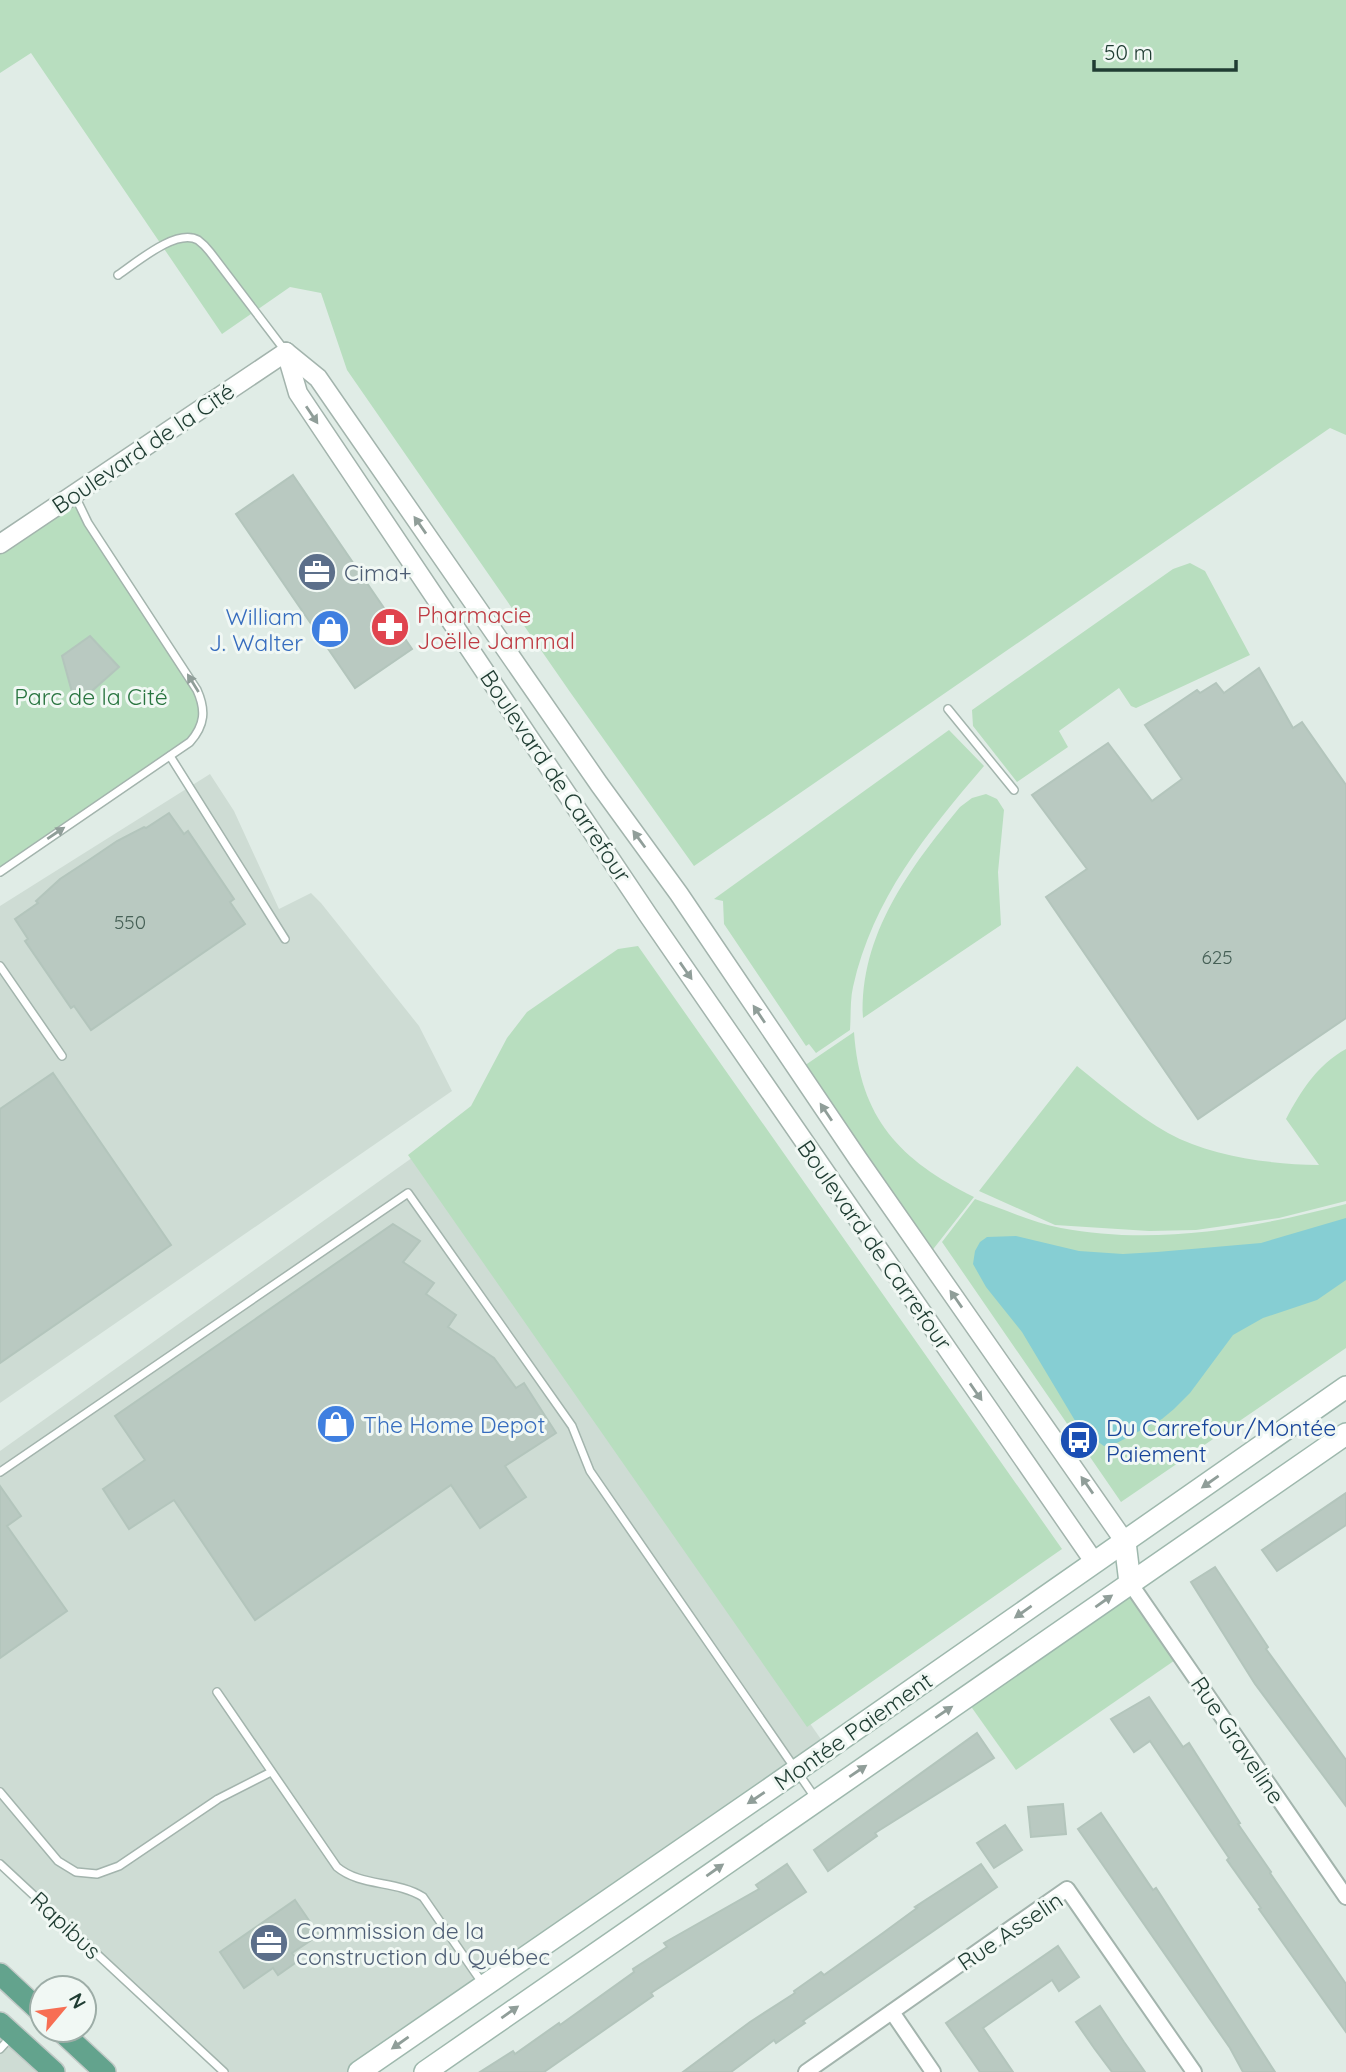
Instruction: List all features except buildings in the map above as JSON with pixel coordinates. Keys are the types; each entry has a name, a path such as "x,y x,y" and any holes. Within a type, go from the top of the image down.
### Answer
{"main road":[{"name":"Montée Paiement","path":"359,2072 1346,1387"},
{"name":"Montée Paiement","path":"425,2072 1346,1434"},
{"path":"1125,1542 1130,1583"},
{"path":"1095,1563 1130,1583"},
{"path":"0,1973 28,2000"},
{"path":"4,2036 54,2072"},
{"path":"75,2044 105,2072"}],"street":[{"name":"Boulevard de la Cité","path":"0,544 286,352"},
{"name":"Boulevard de Carrefour","path":"286,352 318,378 599,784 679,894 846,1141 1125,1542"},
{"name":"Boulevard de Carrefour","path":"286,352 298,393 659,932 1095,1563"},
{"name":"Rue Graveline","path":"1130,1583 1346,1897"},
{"name":"Rue Asselin","path":"806,2072 1067,1889 1194,2072"},
{"path":"892,2012 933,2072"}],"lane":[{"path":"118,275 173,239 186,237 198,240 286,352"},
{"path":"0,872 190,742 200,731 204,717 203,703 197,690 88,523 74,494"},
{"path":"948,709 1014,790"},
{"path":"170,755 285,939"},
{"path":"0,966 62,1056"},
{"path":"0,1472 408,1193 572,1426 590,1471 817,1800"},
{"path":"217,1692 337,1867 346,1875 411,1889 423,1896 484,1984"},
{"path":"0,1792 58,1861 76,1872 97,1874 119,1866 218,1799 271,1772"},
{"name":"Rapibus","path":"0,1864 224,2072"}],"shaded area":[{"path":"210,774 234,811 279,909 311,893 321,903 419,1026 452,1091 0,1403 0,906"},
{"path":"416,1155 827,1748 359,2072 224,2072 0,1864 0,1451"},
{"path":"0,2023 54,2072 0,2072"}],"green space":[{"path":"0,0 1346,0 1346,435 1330,428 694,866 347,370 321,293 290,287 222,334 31,53 0,73"},
{"name":"Parc de la Cité","path":"74,494 143,610 197,690 203,717 190,742 0,872 0,544"},
{"path":"1190,563 1205,571 1250,655 1136,708 1131,706 1119,688 1059,731 1068,747 1017,782 973,726 972,710 1173,569"},
{"path":"949,730 984,766 922,842 888,896 862,955 852,992 850,1030 816,1053 809,1044 806,1046 724,924 723,901 714,899"},
{"path":"986,794 997,799 1004,810 998,872 1001,925 863,1018 869,959 891,904 923,854 960,807 972,798"},
{"path":"638,946 1062,1549 807,1727 408,1155 471,1106 507,1038 527,1012 618,949"},
{"path":"854,1032 865,1089 875,1113 888,1133 925,1168 974,1197 927,1257 798,1070"},
{"path":"1346,1049 1346,1201 1279,1218 1196,1230 1149,1231 1055,1225 979,1191 1077,1066 1144,1118 1185,1141 1241,1158 1319,1165 1286,1119 1311,1080 1326,1063"},
{"path":"975,1199 1061,1228 1133,1235 1169,1235 1240,1227 1346,1204 1346,1348 1121,1502 942,1242"},
{"path":"1130,1583 1181,1656 1016,1770 965,1698"}],"water":[{"path":"1346,1218 1346,1280 1317,1300 1263,1318 1233,1335 1190,1393 1174,1409 1162,1419 1113,1445 1104,1446 1080,1429 1022,1332 986,1287 973,1264 975,1251 987,1237 1016,1236 1079,1251 1123,1254 1261,1243"}],"place":[{"name":"Cima+","path":"317,572"},
{"name":"Pharmacie Joëlle Jammal","path":"390,627"},
{"name":"William J. Walter","path":"330,629"},
{"name":"The Home Depot","path":"336,1424"},
{"name":"Du Carrefour/Montée Paiement","path":"1079,1440"},
{"name":"Commission de la construction du Québec","path":"269,1943"}]}
